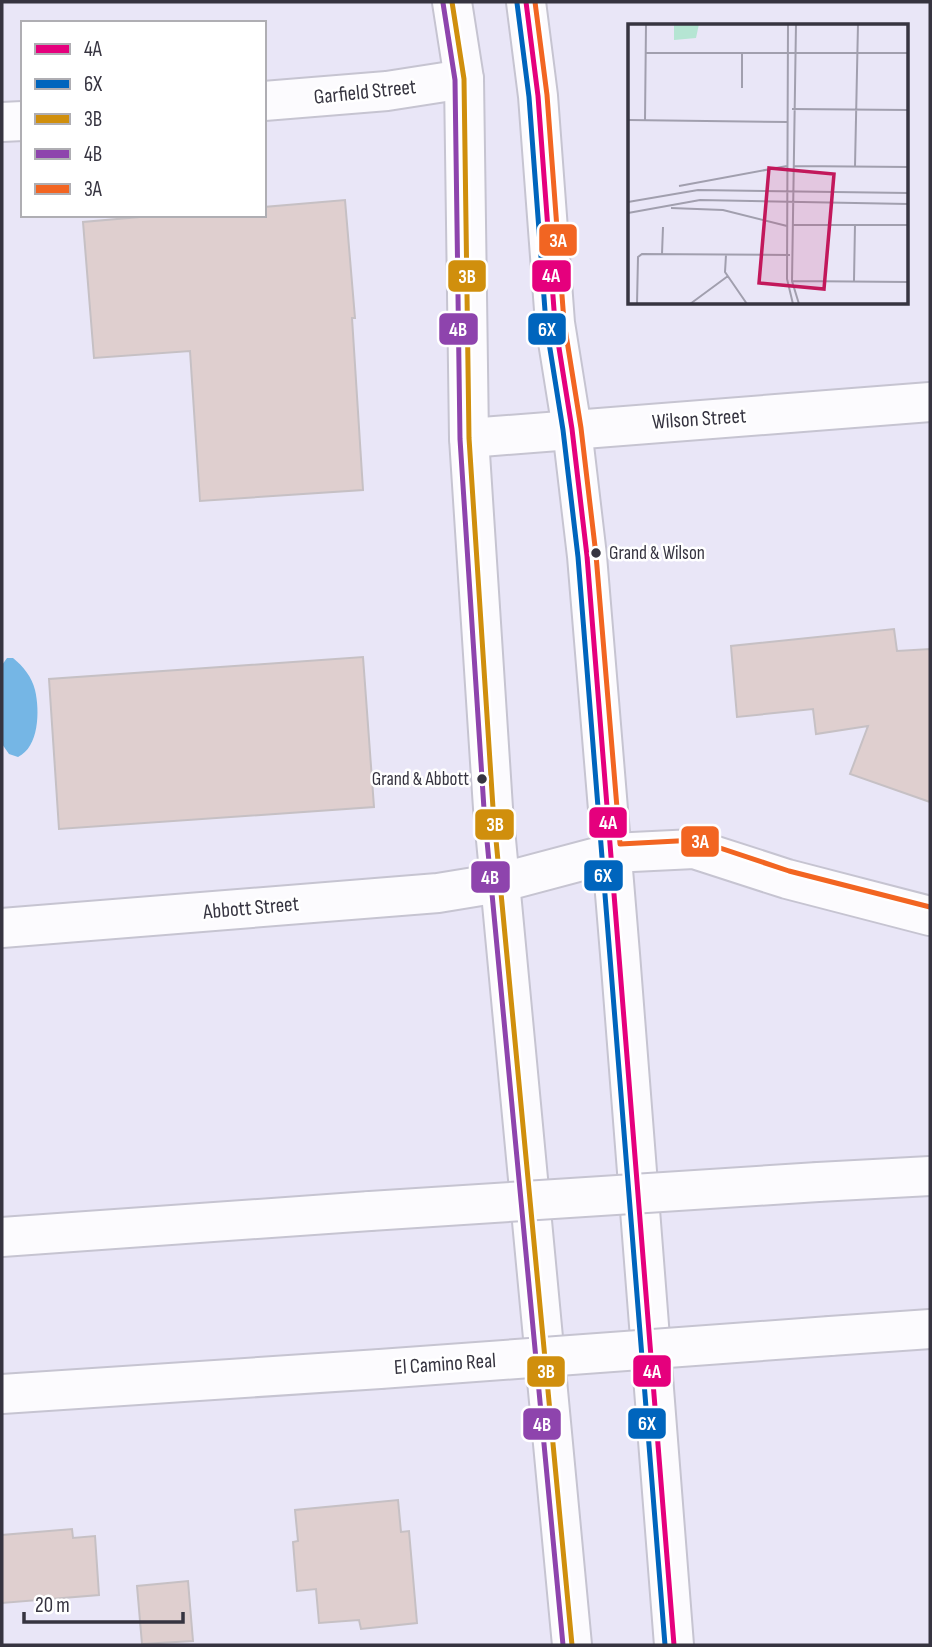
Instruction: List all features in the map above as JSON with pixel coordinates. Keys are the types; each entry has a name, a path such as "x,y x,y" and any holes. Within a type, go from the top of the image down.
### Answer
{"main road":[{"path":"452,2 464,79 469,438 499,883 572,1645"},
{"path":"526,2 538,96 555,323 572,429 587,556 674,1645"},
{"name":"Garfield Street","path":"266,101 387,91 464,79"},
{"path":"2,122 21,121"},
{"name":"Wilson Street","path":"469,438 930,402"},
{"name":"Abbott Street","path":"2,928 438,892 499,883 612,853 694,849 787,879 930,916"},
{"path":"2,1237 930,1176"},
{"name":"El Camino Real","path":"2,1394 930,1329"}],"water":[{"path":"7,658 13,658 27,672 37,698 34,737 25,752 18,757 9,754 2,744 2,665"}],"building":[{"path":"345,200 355,318 352,318 363,490 200,501 190,351 94,358 83,222 140,217 266,217 266,207"},
{"path":"894,629 897,651 930,649 930,802 850,774 868,726 816,734 813,709 737,717 731,646"},
{"path":"363,657 374,807 59,829 49,679"},
{"path":"398,1500 401,1532 409,1531 417,1623 361,1629 359,1620 319,1623 316,1589 297,1591 293,1542 298,1541 295,1510"},
{"path":"72,1529 73,1538 95,1536 99,1595 2,1603 2,1535"},
{"path":"188,1581 193,1641 142,1644 137,1586"}],"transit line":[{"name":"3B","path":"452,2 464,79 469,438 493,808 572,1645"},
{"name":"4A","path":"526,2 538,96 555,323 572,429 587,556 674,1645"},
{"name":"3A","path":"535,2 547,95 564,322 581,428 596,555 620,844 696,840 789,871 930,907"},
{"name":"4B","path":"443,3 455,80 460,439 484,809 563,1645"},
{"name":"6X","path":"517,3 529,97 546,324 563,430 578,557 665,1645"}],"place":[{"name":"Grand & Wilson","path":"596,553"},
{"name":"Grand & Abbott","path":"482,779"}]}
